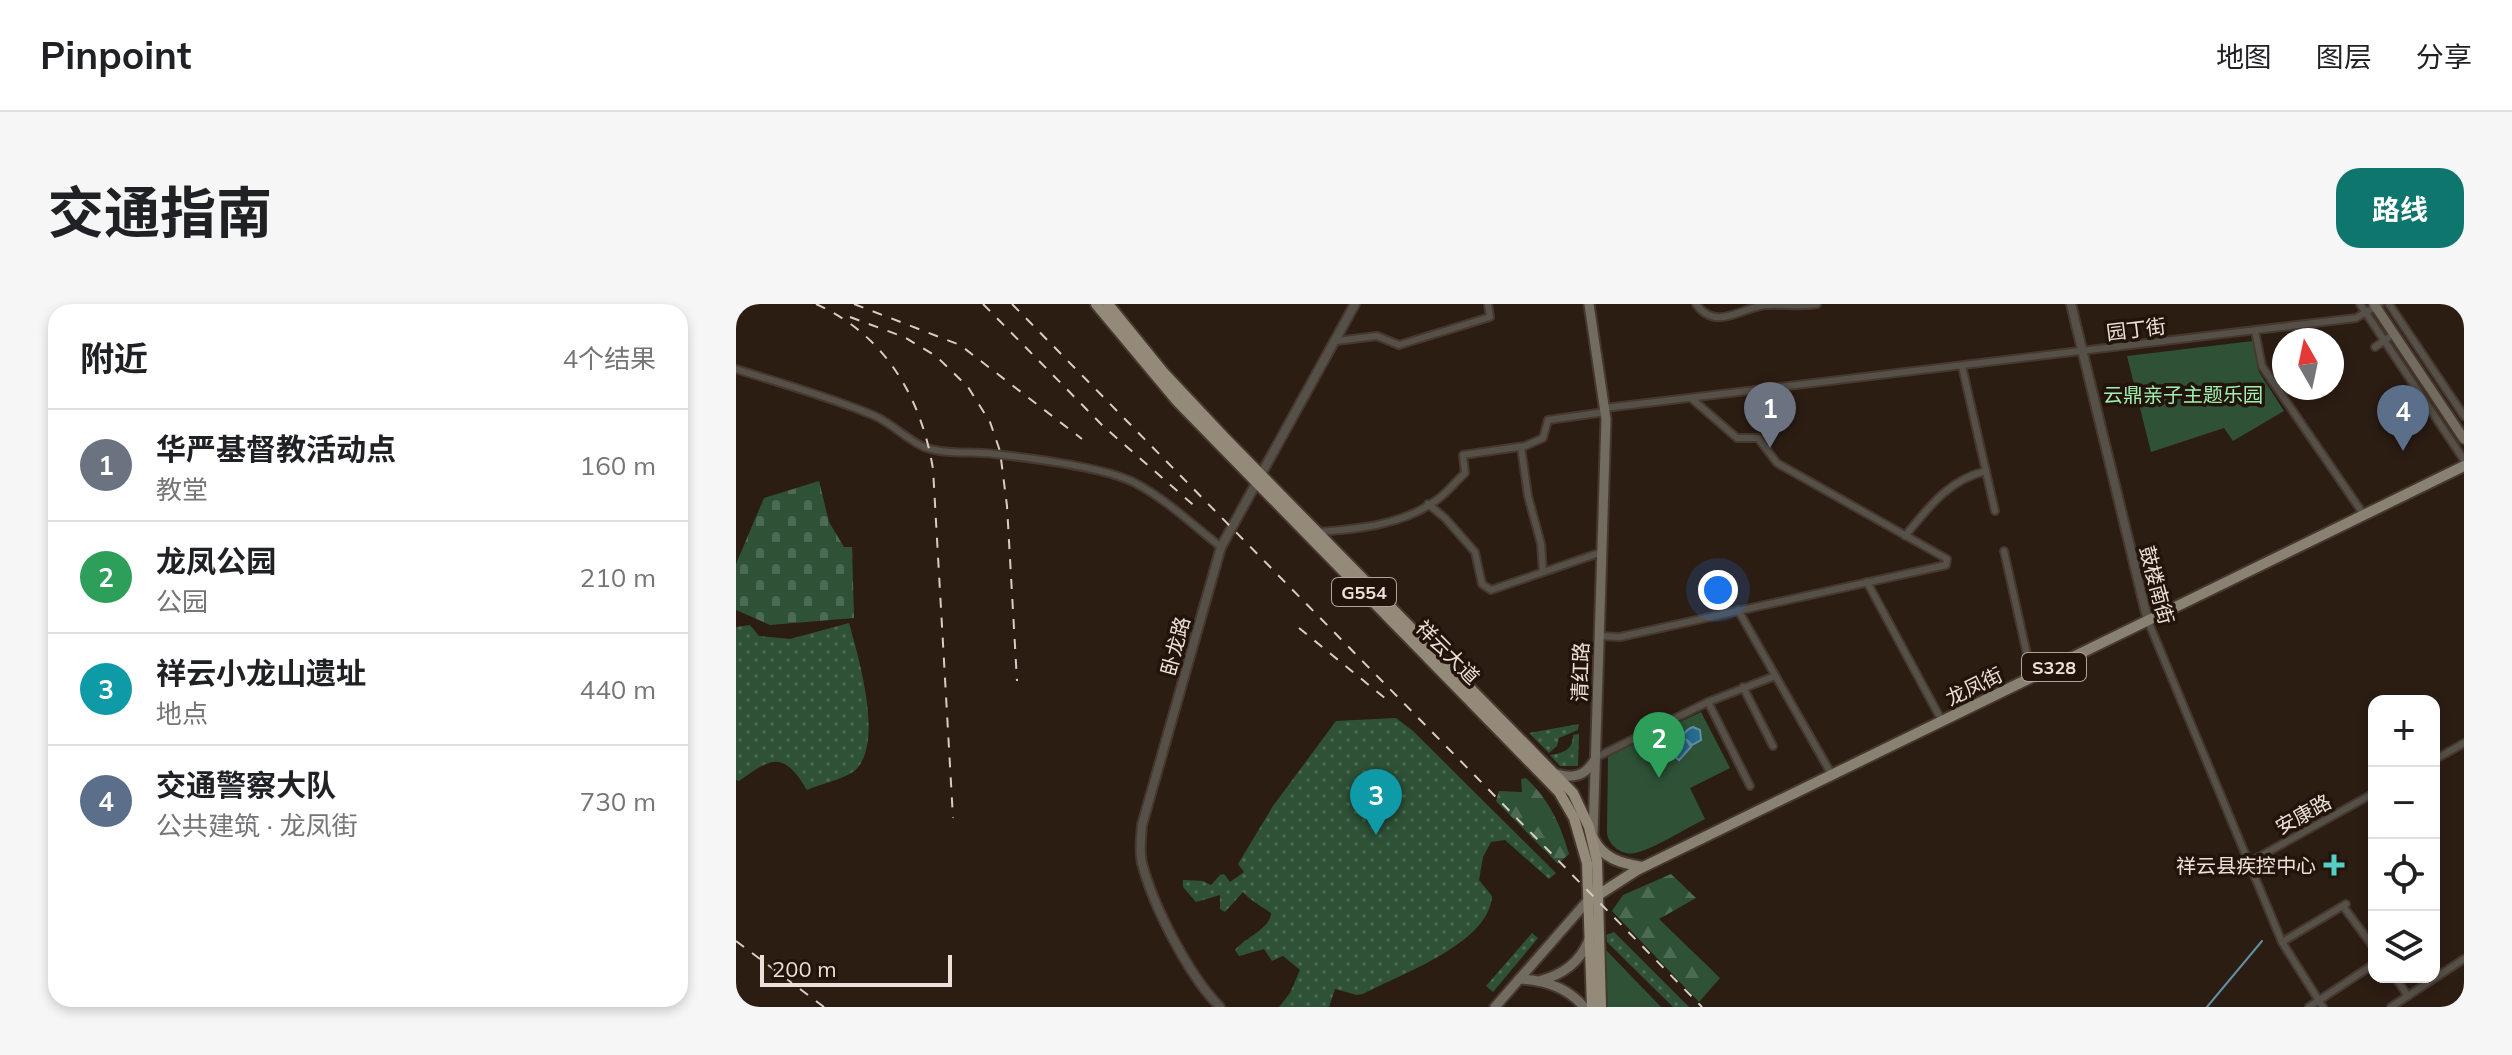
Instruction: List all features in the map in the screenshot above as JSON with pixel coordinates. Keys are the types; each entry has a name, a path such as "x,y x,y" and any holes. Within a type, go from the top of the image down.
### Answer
{"highway":[{"name":"祥云大道","path":"1096,304 1156,378 1259,479 1559,792 1574,818 1584,845 1592,1007"},
{"name":"祥云大道","path":"1108,304 1163,372 1259,479 1318,532 1557,774 1576,797 1593,838 1599,894 1601,1007"}],"main road":[{"name":"清红路","path":"1589,304 1605,410 1589,901"},
{"path":"2376,305 2464,439"},
{"name":"龙凤街","path":"1589,901 1644,867 2464,466"},
{"path":"1557,774 1581,774 1595,758"},
{"path":"1593,838 1598,848 1610,858 1644,867"},
{"path":"1495,1007 1589,901"},
{"path":"1538,981 1559,975 1572,966 1581,957 1589,940"},
{"path":"1519,979 1538,981 1567,992 1584,1007"}],"street":[{"name":"卧龙路","path":"1220,1007 1192,973 1157,902 1142,863 1141,839 1148,800 1221,547 1355,304"},
{"path":"1336,341 1377,336 1399,345 1490,317 1488,304"},
{"path":"1696,304 1709,314 1723,318 1766,305 1817,304"},
{"name":"鼓楼南街","path":"2071,304 2148,621 2282,942 2321,1004"},
{"path":"2360,304 2464,460"},
{"path":"2389,304 2464,416"},
{"name":"园丁街","path":"1521,447 1543,438 1548,420 1605,410 2356,318 2376,305"},
{"path":"2255,331 2262,366 2364,515"},
{"path":"2375,347 2394,334"},
{"path":"1962,366 1995,511"},
{"path":"736,369 807,390 870,414 930,449 993,453 1127,479 1221,547"},
{"path":"1599,636 1620,637 1946,565 1947,559 1777,463 1758,438 1737,438 1691,398"},
{"path":"1318,532 1373,526 1403,517 1437,500 1465,473 1463,455 1521,447 1528,496 1541,544 1543,572"},
{"path":"1905,536 1938,496 1958,481 1986,471"},
{"path":"1428,504 1475,552 1479,576 1485,588 1491,590 1602,552"},
{"path":"2004,551 2032,677"},
{"path":"1867,582 1942,721"},
{"path":"1738,610 1832,775"},
{"path":"1595,758 1708,702 1775,676"},
{"path":"1743,687 1773,746"},
{"path":"1708,702 1750,786"},
{"path":"2440,757 2464,743"},
{"name":"安康路","path":"2248,863 2368,796"},
{"path":"2282,942 2345,905 2368,939"},
{"path":"2391,1007 2464,959"},
{"path":"2309,1007 2321,1004 2368,969"},
{"path":"2399,983 2408,996"}],"green space":[{"name":"云鼎亲子主题乐园","path":"2253,341 2259,372 2272,392 2272,400 2277,400 2284,411 2233,441 2224,428 2151,452 2127,356"},
{"path":"819,481 829,522 844,547 852,547 854,618 770,625 736,610 736,564 764,498"},
{"path":"849,623 867,700 868,743 863,760 848,775 807,790 791,769 777,762 736,780 736,627 750,625 759,636 790,639"},
{"path":"1701,712 1730,768 1690,788 1705,819 1643,851 1630,854 1617,849 1607,833 1608,756"},
{"path":"1396,718 1413,731 1556,873 1549,879 1505,840 1491,842 1483,857 1479,880 1492,896 1487,913 1476,929 1460,943 1363,994 1335,989 1329,1007 1279,1007 1290,993 1300,970 1283,956 1272,961 1264,949 1239,956 1235,950 1263,928 1271,913 1243,892 1225,912 1220,909 1220,895 1196,902 1183,887 1183,880 1203,881 1211,885 1220,875 1224,874 1230,882 1244,872 1238,864 1273,806 1336,721"},
{"path":"1579,724 1578,730 1559,738 1557,746 1549,753 1529,733"},
{"path":"1579,734 1578,766 1560,766 1550,755 1566,750 1573,735"},
{"path":"1526,778 1553,813 1562,832 1569,854 1558,864 1496,801 1499,791 1522,792 1521,779"},
{"path":"1671,874 1696,898 1659,919 1720,978 1699,1002 1612,911 1623,895"},
{"path":"1614,932 1689,1007 1673,1007 1607,942 1606,935"},
{"path":"1532,933 1538,938 1493,992 1486,986"},
{"path":"1605,949 1661,1007 1608,1007"}],"water":[{"path":"1693,727 1700,730 1701,740 1692,745 1686,739 1691,747 1679,760 1673,755 1683,735"}],"waterway":[{"path":"2207,1007 2262,941"}],"railway":[{"path":"816,304 862,333 896,371 909,393 927,443 933,469 953,818"},
{"path":"854,304 960,345 1082,439"},
{"path":"983,304 1103,426 1198,509"},
{"path":"1012,304 1702,1007"},
{"path":"850,317 904,337 936,356 968,387 990,422 1000,451 1007,506 1017,681"},
{"path":"1299,628 1386,699"},
{"path":"736,941 824,1007"}],"place":[{"name":"华严基督教活动点","path":"1770,448"},
{"name":"交通警察大队","path":"2403,451"},
{"name":"龙凤公园","path":"1659,778"},
{"name":"祥云小龙山遗址","path":"1376,835"},
{"name":"祥云县疾控中心","path":"2334,865"}]}
